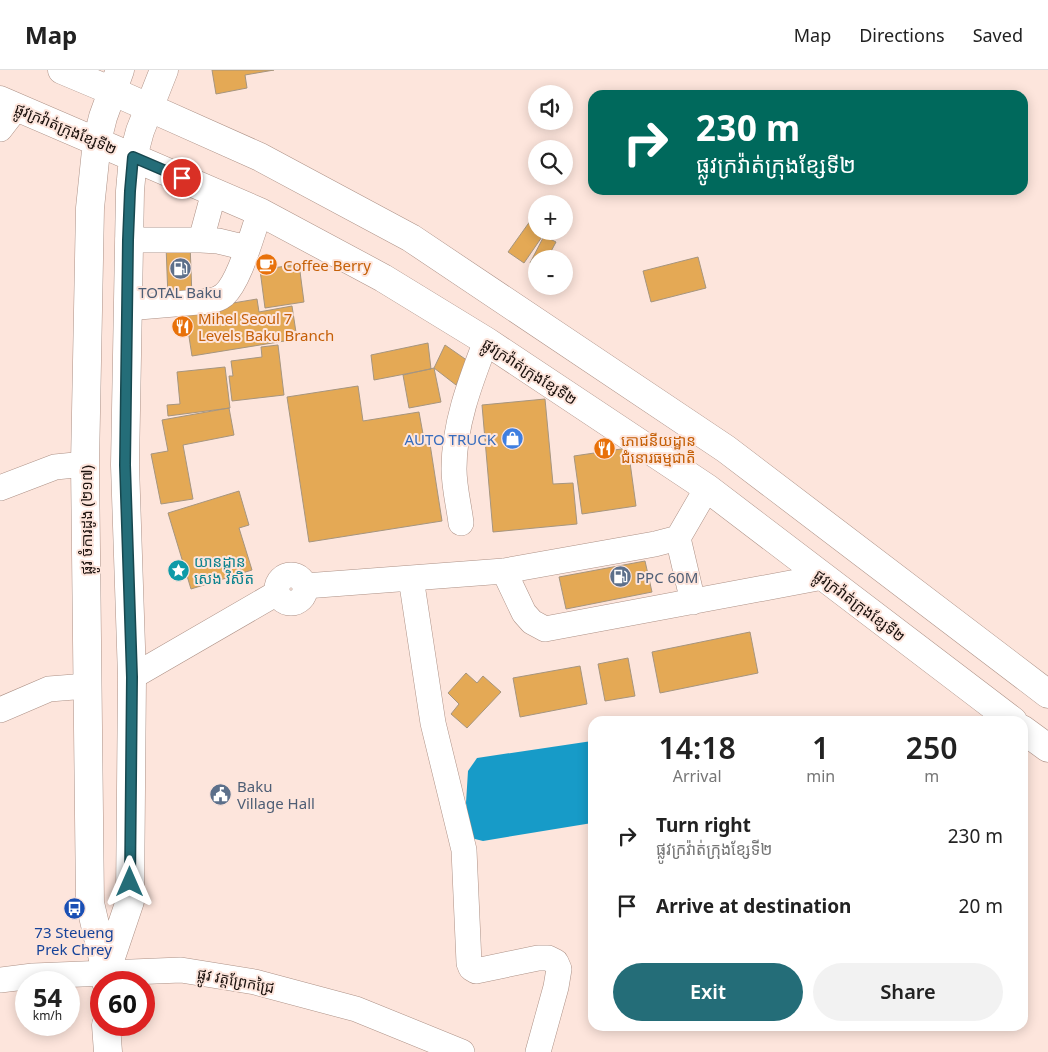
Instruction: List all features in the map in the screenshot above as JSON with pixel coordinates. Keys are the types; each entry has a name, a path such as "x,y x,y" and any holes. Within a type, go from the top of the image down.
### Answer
{"main road":[{"path":"62,70 116,80 149,108 260,157 411,238 726,449 1048,694"},
{"path":"108,971 130,901 132,677 125,465 130,191 133,157 140,130 164,70"},
{"name":"ផ្លូវ ចំការដូង (២១៧)","path":"105,971 90,903 85,464 90,208 97,141 116,80"},
{"name":"ផ្លូវក្រវ៉ាត់ក្រុងខ្សែទី២","path":"9,104 260,212 383,278 486,341 707,488 1006,716"},
{"path":"1028,733 1048,748"},
{"path":"107,1036 108,1052"}],"street":[{"path":"0,129 9,104"},
{"path":"201,240 214,192"},
{"path":"127,308 210,301 219,299 226,294 235,280 260,212"},
{"path":"128,240 201,240 246,248"},
{"path":"461,524 454,470 457,432 465,396 486,341"},
{"path":"0,488 55,466 85,464"},
{"path":"694,602 678,538 707,488"},
{"path":"132,677 277,593 278,597 285,603 294,603 298,602 304,595 305,586 504,571 655,544 678,538"},
{"path":"504,571 524,613 532,622 545,628 824,577"},
{"path":"411,578 433,723 464,850 469,963 471,968 476,971 538,958 548,958 556,962 559,969 556,987 538,1052"},
{"path":"0,710 50,689 87,686"},
{"name":"ផ្លូវ វត្តព្រែកជ្រៃ","path":"155,972 181,970 255,982 356,1009 462,1052"},
{"name":"ផ្លូវ វត្តព្រែកជ្រៃ","path":"0,980 33,976 90,977"}],"water":[{"path":"588,742 588,824 483,841 471,838 466,803 468,771 477,758"}],"building":[{"path":"212,70 274,70 245,75 247,88 216,94"},
{"path":"528,224 528,240 540,240 533,250 528,250 528,257 524,263 508,252"},
{"path":"542,240 556,242 552,250 537,250"},
{"path":"190,243 192,297 168,298 166,245"},
{"path":"698,257 706,288 651,302 643,271"},
{"path":"299,264 304,302 265,308 260,270"},
{"path":"257,299 259,312 292,306 297,339 192,356 185,311"},
{"path":"428,343 431,369 374,380 371,355"},
{"path":"278,345 284,395 232,401 229,376 233,376 231,361 262,357 261,347"},
{"path":"445,345 468,361 456,385 434,368"},
{"path":"225,367 230,408 168,416 167,405 180,404 177,372"},
{"path":"434,368 441,402 409,408 403,375"},
{"path":"358,386 363,421 419,412 425,445 430,444 442,521 309,542 287,397"},
{"path":"545,399 553,484 573,483 577,524 493,532 482,405"},
{"path":"229,408 234,435 183,445 193,499 161,504 151,454 168,451 162,420"},
{"path":"628,448 636,506 582,514 574,456"},
{"path":"239,491 249,525 239,528 252,570 191,589 168,513"},
{"path":"645,561 652,592 566,609 559,577"},
{"path":"750,632 758,673 660,693 652,652"},
{"path":"628,658 635,696 605,701 598,664"},
{"path":"580,666 587,704 520,717 513,678"},
{"path":"466,673 477,683 483,676 501,692 467,728 451,714 459,704 448,693"}],"place":[{"name":"Coffee Berry","path":"267,265"},
{"name":"TOTAL Baku","path":"180,269"},
{"name":"Mihel Seoul 7 Levels Baku Branch","path":"182,327"},
{"name":"AUTO TRUCK","path":"512,439"},
{"name":"ភោជនីយដ្ឋាន ជំនោរធម្មជាតិ","path":"605,449"},
{"name":"យានដ្ឋាន សេង វិសិត","path":"178,570"},
{"name":"PPC 60M","path":"620,577"},
{"name":"Baku Village Hall","path":"221,795"},
{"name":"73 Steueng Prek Chrey","path":"74,909"}],"route":[{"path":"130,882 132,677 125,465 128,240 133,157 182,178"}]}
